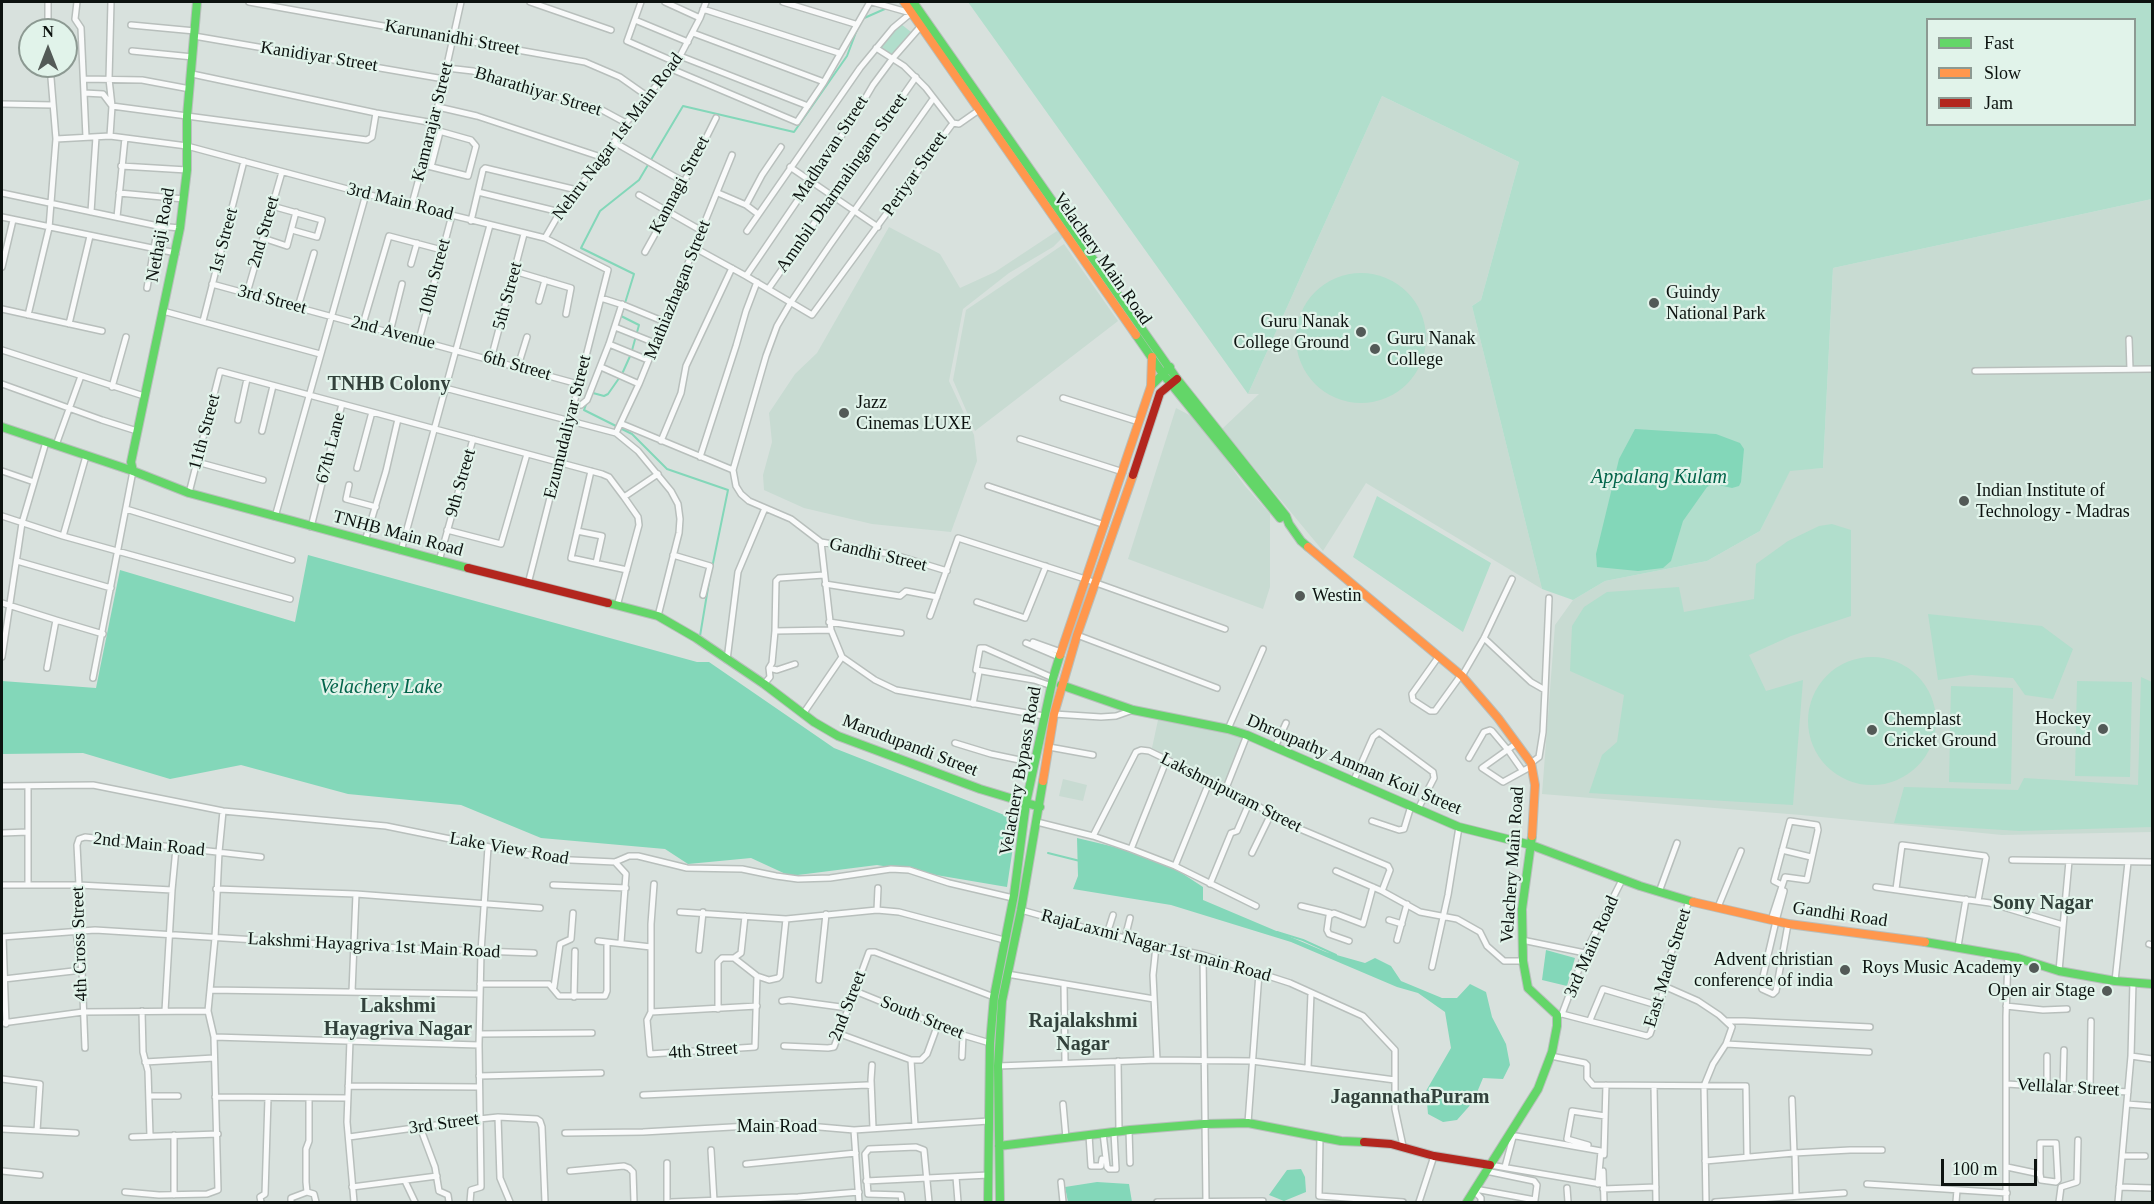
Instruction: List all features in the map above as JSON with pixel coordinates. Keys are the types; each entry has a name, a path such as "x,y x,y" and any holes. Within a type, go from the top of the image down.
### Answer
{"main road":[{"name":"Nethaji Road","path":"133,471 131,462 176,253 184,199 197,2"},
{"name":"Velachery Main Road","path":"904,2 1163,375 1173,381 1258,492 1301,541 1462,676 1517,743 1531,764 1535,785 1531,845 1522,909 1523,961 1528,988 1560,1015"},
{"name":"Velachery Main Road","path":"913,2 1170,367 1173,381"},
{"path":"1151,386 1152,357"},
{"name":"Velachery Bypass Road","path":"988,1203 990,1043 994,997 1013,898 1026,803 1044,716 1060,654 1151,386 1170,367"},
{"name":"Velachery Bypass Road","path":"1000,1203 998,1066 1002,1001 1040,807 1054,714 1077,634 1160,393 1173,381"},
{"name":"TNHB Main Road","path":"2,427 133,471 189,493 439,561 658,616"},
{"name":"Marudupandi Street","path":"658,616 764,684 803,714 838,736 980,789 1040,807"},
{"name":"Dhroupathy Amman Koil Street","path":"1061,685 1133,710 1247,735 1459,826 1531,845"},
{"name":"Gandhi Road","path":"1531,845 1659,892 1774,921 1958,946 2008,956 2059,971 2115,981 2152,984"},
{"path":"1467,1203 1538,1089 1551,1056 1560,1015"},
{"path":"999,1146 1129,1130 1248,1123 1341,1141 1403,1146 1434,1156 1488,1168"}],"street":[{"path":"48,2 48,18"},
{"path":"76,2 75,19 81,28 86,137"},
{"path":"110,136 111,2"},
{"name":"Karunanidhi Street","path":"249,2 452,37 585,63 620,77 647,96"},
{"path":"452,2 461,3"},
{"path":"530,2 611,30"},
{"path":"641,2 627,41 675,62"},
{"path":"665,2 700,18"},
{"name":"Nehru Nagar 1st Main Road","path":"545,238 560,212 626,123 680,56 706,2"},
{"path":"783,2 855,24"},
{"path":"669,68 796,123 824,82 855,24 871,2 911,13"},
{"name":"Kamarajar Street","path":"412,204 424,165 461,3"},
{"path":"703,9 839,53"},
{"path":"747,231 789,167 876,48 893,28 911,13"},
{"path":"635,20 688,42"},
{"name":"Kanidiyar Street","path":"131,25 194,34 444,79"},
{"name":"Madhavan Street","path":"746,276 893,57 921,26"},
{"path":"693,33 824,82"},
{"path":"876,48 893,57 915,77 952,123 959,124 979,110"},
{"path":"132,51 193,57"},
{"path":"680,56 808,106"},
{"name":"Bharathiyar Street","path":"447,68 472,72 602,110 626,123"},
{"path":"192,74 433,126 440,132 471,140 476,144 470,175 465,176 424,165"},
{"name":"Amnbil Dharmalingam Street","path":"769,288 915,77"},
{"path":"28,315 49,228 56,139 51,78"},
{"path":"84,79 142,80 190,89"},
{"path":"84,93 103,94 112,106 367,140 372,136 376,113"},
{"path":"446,388 569,420 619,428 661,441 733,470 777,326 854,210 933,99"},
{"path":"2,104 53,105"},
{"path":"438,106 477,116 601,157"},
{"name":"Kannagi Street","path":"645,252 716,118"},
{"name":"Periyar Street","path":"791,302 811,315 813,314 952,123"},
{"path":"430,167 440,132"},
{"name":"3rd Main Road","path":"56,139 110,136 187,146 366,194 545,238 608,270"},
{"path":"92,212 96,137"},
{"path":"117,217 124,138"},
{"path":"614,142 684,182"},
{"path":"746,205 762,175 781,147"},
{"name":"Mathiazhagan Street","path":"619,428 665,322 732,155"},
{"name":"1st Street","path":"203,321 244,161"},
{"path":"121,166 187,170"},
{"path":"789,167 878,226"},
{"path":"471,220 483,170 488,168 577,190"},
{"name":"2nd Street","path":"247,293 282,172"},
{"path":"478,192 560,212"},
{"path":"2,193 159,226 180,228"},
{"path":"119,193 184,199"},
{"path":"718,193 746,205 758,214"},
{"path":"275,517 366,194"},
{"path":"639,195 702,231"},
{"path":"272,206 322,220 317,237 292,230"},
{"path":"263,238 287,246 296,212"},
{"name":"10th Street","path":"419,340 452,215"},
{"path":"2,217 176,253"},
{"path":"2,267 13,220"},
{"path":"401,551 490,225"},
{"path":"147,288 159,226"},
{"name":"5th Street","path":"491,359 524,234"},
{"path":"69,324 90,236"},
{"path":"363,324 388,237 392,236 442,250"},
{"path":"411,264 417,243"},
{"path":"694,248 791,302"},
{"path":"298,307 314,253"},
{"path":"661,441 681,393 686,366 732,268"},
{"name":"Ezumudaliyar Street","path":"528,584 608,270"},
{"path":"514,271 571,288 566,315"},
{"path":"539,301 544,280"},
{"path":"700,457 757,282"},
{"name":"3rd Street","path":"212,284 331,316"},
{"path":"390,332 402,284"},
{"path":"600,298 622,304 665,322"},
{"path":"572,405 585,404 601,367 622,304"},
{"path":"2,309 102,331"},
{"path":"163,310 320,354"},
{"name":"2nd Avenue","path":"331,316 456,349"},
{"path":"615,327 655,343"},
{"path":"112,387 126,337"},
{"path":"518,366 527,337"},
{"path":"2129,339 2130,369"},
{"path":"609,344 648,360"},
{"name":"6th Street","path":"456,349 578,384"},
{"path":"2,350 144,396"},
{"path":"601,367 639,384"},
{"path":"1975,371 2152,369"},
{"name":"11th Street","path":"189,493 220,371 247,378"},
{"path":"56,445 81,376"},
{"path":"238,420 247,378 609,477 638,517 639,525 617,606"},
{"path":"2,384 137,431"},
{"path":"262,431 273,386"},
{"path":"1063,398 1139,422"},
{"name":"67th Lane","path":"311,527 342,404"},
{"path":"357,468 372,412"},
{"path":"365,541 398,419"},
{"path":"619,428 658,474 678,504 679,533 658,616"},
{"name":"9th Street","path":"439,561 473,439"},
{"path":"1020,439 1123,472"},
{"path":"2,657 3,637 10,606 22,523 46,442"},
{"path":"447,530 501,544 527,454"},
{"path":"63,536 86,456"},
{"path":"197,462 263,480"},
{"name":"Gandhi Street","path":"733,470 736,486 741,494 790,519 821,542 896,555 947,571"},
{"path":"2,471 33,482"},
{"path":"93,678 133,471"},
{"path":"591,471 571,558 627,570"},
{"path":"624,497 658,474"},
{"path":"349,485 346,499 376,507"},
{"path":"988,486 1105,525"},
{"path":"727,660 738,572 765,508"},
{"path":"126,509 292,560"},
{"path":"2,516 63,536 290,599"},
{"path":"577,531 602,536 596,563"},
{"path":"930,616 958,538 1085,579 1225,629"},
{"path":"821,542 829,621 842,657 875,680 896,690 1044,716"},
{"path":"674,555 710,566 703,595"},
{"path":"17,561 111,588"},
{"path":"977,602 1025,618 1046,566"},
{"path":"764,684 770,677 769,668 772,663 777,579 824,575"},
{"path":"1439,656 1412,694 1413,700 1430,711 1435,711 1462,676 1484,638 1512,579"},
{"path":"825,584 900,596 906,591 937,597"},
{"path":"1517,743 1482,768 1503,782 1539,757 1549,598"},
{"path":"2,603 103,634"},
{"path":"47,668 56,620"},
{"path":"829,621 901,633"},
{"path":"775,631 831,630"},
{"path":"1077,634 1217,688"},
{"path":"1484,638 1531,682 1545,690"},
{"path":"1034,642 1060,654"},
{"path":"1026,643 1060,654"},
{"path":"980,648 1052,682 979,672 975,667 980,648"},
{"path":"1228,729 1263,649"},
{"path":"803,714 842,657"},
{"path":"769,668 777,670 795,664"},
{"path":"974,704 979,672"},
{"path":"1054,714 1101,717 1116,716 1133,710"},
{"path":"1275,747 1286,723"},
{"path":"1469,758 1484,732 1488,730 1492,731 1522,770"},
{"path":"1353,782 1373,737 1379,732 1433,772 1434,778 1414,808 1404,829 1399,830 1372,821"},
{"path":"1226,788 1247,735"},
{"path":"955,743 991,754 1034,763"},
{"path":"1049,747 1093,755"},
{"name":"Lakshmipuram Street","path":"1093,836 1136,752 1149,751 1226,788 1271,814 1388,866 1390,870 1382,891"},
{"path":"1131,849 1167,759"},
{"path":"1175,866 1210,780"},
{"name":"Lake View Road","path":"2,786 93,785 223,811 386,826 549,860 615,862 629,856 638,856 687,868 742,868 798,879 830,878 891,869 909,870 949,883 1013,898"},
{"path":"28,786 28,884"},
{"path":"1210,884 1231,833 1237,831 1250,801"},
{"path":"125,1192 174,1195 207,1194 218,1190 214,1037 208,1011 223,811"},
{"path":"1252,853 1271,814"},
{"path":"1783,888 1774,881 1791,820 1816,825 1818,830 1807,880 1787,876 1774,921 1761,985 1762,989 1773,994 1776,992 1788,924"},
{"path":"1037,822 1093,836 1131,849 1175,866 1256,906"},
{"path":"1432,967 1444,917 1459,826"},
{"path":"2,833 28,832"},
{"name":"2nd Main Road","path":"79,839 85,837 261,857"},
{"name":"4th Cross Street","path":"79,839 77,845 79,885 76,932 82,970 85,1048"},
{"path":"1659,892 1677,843"},
{"path":"1896,889 1902,845 1985,856 1978,901"},
{"path":"470,1203 471,1190 481,1187 480,984 488,847"},
{"path":"165,1011 176,848"},
{"path":"1782,850 1811,857"},
{"path":"1718,908 1741,851"},
{"path":"2012,860 2152,862"},
{"path":"2059,971 2068,861"},
{"path":"615,862 626,874 621,942"},
{"path":"2115,981 2128,862"},
{"path":"1336,871 1382,891 1420,912 1457,919 1480,932 1487,946 1504,961 1523,961"},
{"name":"3rd Main Road","path":"1560,1015 1585,953 1622,880"},
{"path":"654,884 651,1012 757,1006 757,976"},
{"path":"2,885 79,885 172,890"},
{"path":"553,885 626,888"},
{"path":"1876,886 1978,901 2063,925"},
{"path":"1301,906 1334,913 1363,924 1373,887"},
{"path":"877,910 878,888"},
{"path":"216,889 356,894 540,908"},
{"path":"351,993 356,894"},
{"path":"1958,946 1966,899"},
{"name":"East Mada Street","path":"1590,1020 1647,1036 1651,1033 1660,1006 1669,959 1689,901"},
{"path":"1397,940 1407,904"},
{"path":"680,912 786,919 877,910 899,912 1004,940"},
{"name":"RajaLaxmi Nagar 1st main Road","path":"1021,910 1107,934 1203,956 1290,983 1363,1016 1395,1050 1395,1109 1403,1146"},
{"path":"699,950 703,912"},
{"path":"573,913 571,939 560,944 552,986 557,995 603,997 607,994 608,942"},
{"path":"1330,913 1327,932 1349,941"},
{"path":"819,980 826,914"},
{"path":"1107,934 1113,915"},
{"path":"718,1009 718,962 722,958 734,958 741,953 745,916"},
{"path":"1125,938 1130,918"},
{"path":"734,958 757,976 774,980 780,976 786,919"},
{"path":"1389,920 1402,924"},
{"name":"Lakshmi Hayagriva 1st Main Road","path":"2,937 95,930 353,946 534,953"},
{"path":"2,937 4,1024 83,1012 208,1011"},
{"path":"1522,940 1585,953"},
{"path":"598,941 651,946"},
{"path":"1156,946 1153,975 1157,1060"},
{"path":"574,996 575,951"},
{"name":"2nd Street","path":"784,1046 832,1048 840,1034 868,952 875,952 994,997"},
{"path":"1203,956 1206,1201"},
{"path":"2006,1203 2008,956"},
{"path":"4,980 82,970"},
{"path":"1006,974 1154,999"},
{"path":"1248,1123 1259,974"},
{"path":"2118,1203 2131,1056 2133,982"},
{"path":"480,984 552,986"},
{"path":"1064,984 1065,1062"},
{"path":"1664,986 1698,1002 1732,1027 1726,1044 1713,1064 1704,1086 1706,1203"},
{"path":"1560,1015 1590,1020 1600,992 1605,988 1660,1006"},
{"path":"210,990 480,994"},
{"name":"South Street","path":"855,991 963,1035 990,1043"},
{"path":"1308,1068 1311,993"},
{"path":"782,1001 848,1008"},
{"name":"4th Street","path":"651,1012 647,1020 650,1054 755,1047 757,1006"},
{"path":"2006,1006 2043,1010 2067,1009"},
{"path":"142,1011 143,1052 148,1071 150,1136"},
{"path":"2090,1089 2091,1021"},
{"path":"1727,1022 1870,1027"},
{"path":"840,1034 911,1060 925,1058 938,1024"},
{"path":"480,1034 592,1033"},
{"path":"962,1057 963,1035"},
{"path":"214,1037 479,1045"},
{"path":"351,1040 348,1098 354,1203"},
{"path":"1726,1044 1869,1052"},
{"path":"2063,1088 2064,1050"},
{"path":"1551,1056 1585,1063 1587,1078 1593,1085 1747,1087 1747,1156"},
{"path":"2047,1056 2048,1087"},
{"path":"2131,1056 2152,1059"},
{"path":"145,1062 214,1058"},
{"path":"911,1060 915,1126"},
{"path":"998,1066 1118,1060 1252,1060 1395,1080"},
{"path":"1101,1133 1107,1167 1116,1169 1118,1060"},
{"path":"872,1065 873,1128"},
{"path":"479,1076 601,1073"},
{"path":"2,1079 40,1083 37,1131"},
{"name":"Vellalar Street","path":"2007,1084 2128,1092"},
{"path":"1601,1186 1606,1085"},
{"path":"348,1086 479,1087"},
{"path":"643,1095 871,1086"},
{"path":"1654,1086 1656,1203"},
{"path":"149,1096 178,1096"},
{"path":"215,1097 348,1098"},
{"path":"261,1203 260,1197 265,1194 268,1098"},
{"path":"307,1192 306,1149 309,1141 309,1098"},
{"path":"1792,1099 1796,1196"},
{"path":"1063,1104 1066,1138"},
{"path":"2127,1104 2152,1106"},
{"path":"1604,1149 1566,1138 1572,1111 1605,1116"},
{"path":"498,1117 500,1178 510,1203"},
{"name":"3rd Street","path":"349,1137 498,1117 533,1118 540,1121 542,1127 545,1203"},
{"name":"Main Road","path":"565,1132 643,1132 785,1124 855,1130 989,1121"},
{"path":"420,1127 437,1176 439,1191 448,1196 449,1203"},
{"path":"2,1129 76,1133"},
{"path":"855,1130 859,1203"},
{"path":"1129,1130 1130,1163"},
{"path":"1089,1135 1091,1165 1099,1167 1102,1164 1101,1133"},
{"path":"132,1137 218,1134"},
{"path":"174,1135 174,1195"},
{"path":"1505,1167 1513,1137 1516,1136 1602,1151 1601,1186 1604,1203"},
{"path":"1320,1137 1319,1196 1403,1203"},
{"path":"2059,1203 2061,1187 2077,1182 2078,1140"},
{"path":"2040,1143 2056,1143 2057,1181 2041,1180 2040,1174 2040,1143"},
{"path":"902,1203 901,1195 870,1195 867,1191 865,1154 869,1149 922,1148 926,1152 929,1203"},
{"path":"711,1150 714,1201"},
{"path":"1705,1161 1794,1153 1882,1150"},
{"path":"746,1164 856,1153"},
{"path":"1419,1203 1434,1156"},
{"path":"2123,1156 2145,1156"},
{"path":"667,1163 669,1203 859,1192"},
{"path":"1488,1168 1505,1167 1601,1186 1656,1187"},
{"path":"2007,1167 2040,1174"},
{"path":"570,1171 629,1168 633,1172 634,1203"},
{"path":"1474,1190 1534,1200 1537,1185 1534,1181 1488,1168"},
{"path":"2,1171 40,1175"},
{"path":"866,1181 989,1175"},
{"path":"352,1187 437,1176"},
{"path":"956,1177 958,1203"},
{"path":"405,1181 415,1203"},
{"path":"1061,1182 1063,1203"},
{"path":"1867,1184 2007,1193"},
{"path":"2119,1187 2152,1188"},
{"path":"1567,1188 1568,1203"},
{"path":"1474,1190 1481,1198 1481,1203"},
{"path":"1956,1203 1957,1190"},
{"path":"291,1203 291,1198 307,1192 314,1194 316,1203"},
{"path":"1715,1203 1844,1193"},
{"path":"207,1194 208,1203"},
{"path":"159,1195 159,1203"},
{"path":"1813,1195 1814,1203"},
{"path":"1157,1203 1263,1201"}],"shaded area":[{"name":"Guindy National Park","path":"968,2 2152,2 2152,199 1833,268 1823,468 1790,471 1760,531 1707,561 1605,581 1573,600 1542,589 1472,306 1481,300 1519,162 1382,96 1248,394"},
{"path":"901,24 911,32 892,55 878,47"},
{"name":"Guru Nanak College","path":"1382,96 1519,162 1481,300 1472,306 1542,589 1366,483 1323,551 1222,429 1259,394 1248,394"},
{"name":"Indian Institute of Technology - Madras","path":"2152,199 2152,832 2002,835 1801,815 1542,794 1555,625 1573,600 1605,581 1707,561 1760,531 1790,470 1823,468 1833,268"},
{"path":"889,227 940,254 960,288 995,272 1057,231 1063,237 1053,247 1009,273 963,309 949,381 974,435 977,461 951,532 872,524 804,508 764,490 763,475 772,442 769,413 795,374 817,353"},
{"path":"1064,244 1118,321 975,431 953,380 966,310"},
{"name":"Guru Nanak College Ground","path":"1361,273 1386,278 1407,292 1421,313 1426,338 1421,363 1407,384 1386,398 1361,403 1336,398 1315,384 1301,363 1296,338 1301,313 1315,292 1336,278"},
{"path":"1176,408 1197,419 1245,486 1270,514 1270,587 1263,609 1128,559"},
{"path":"1377,496 1491,563 1463,632 1353,557"},
{"path":"1832,524 1851,530 1851,616 1791,636 1749,655 1766,691 1803,680 1793,805 1589,793 1602,755 1617,742 1624,695 1570,671 1572,626 1584,607 1607,592 1679,587 1684,612 1754,599 1756,564 1788,541 1819,526"},
{"path":"1928,614 2042,626 2073,649 2053,699 2025,695 2013,678 1971,675 1938,680"},
{"name":"Chemplast Cricket Ground","path":"1872,657 1896,662 1917,676 1931,697 1936,721 1931,745 1917,766 1896,780 1872,785 1848,780 1827,766 1813,745 1808,721 1813,697 1827,676 1848,662"},
{"path":"2141,677 2152,682 2152,827 2019,831 1894,823 1904,787 2018,790 2024,778 2138,785"},
{"name":"Hockey Ground","path":"2077,681 2132,682 2130,777 2075,776"},
{"path":"1951,686 2013,688 2011,784 1949,782"},
{"path":"1158,720 1249,736 1226,783 1152,748"},
{"path":"1063,779 1087,785 1083,801 1059,796"}],"water":[{"name":"Appalang Kulam","path":"1635,429 1716,434 1740,443 1744,449 1741,482 1739,486 1732,488 1714,484 1707,487 1683,521 1671,561 1663,568 1638,571 1597,567 1596,554 1619,459"},
{"name":"Velachery Lake","path":"308,555 697,662 709,662 834,748 1017,820 1007,887 877,865 790,876 751,858 688,864 665,849 541,838 461,805 348,794 241,765 170,779 83,753 2,754 2,681 96,688 120,570 295,622"},
{"path":"1077,838 1119,848 1177,870 1203,887 1203,900 1326,952 1365,963 1375,958 1391,966 1401,981 1442,998 1457,998 1470,984 1486,992 1492,1017 1506,1044 1510,1065 1503,1079 1483,1078 1473,1102 1457,1120 1443,1122 1428,1114 1426,1091 1451,1048 1445,1012 1418,993 1397,987 1291,942 1171,905 1073,889 1078,876"},
{"path":"1546,950 1575,958 1567,986 1542,980"},
{"path":"1301,1169 1305,1177 1306,1192 1284,1201 1269,1195 1287,1170"},
{"path":"1097,1182 1129,1184 1132,1202 1068,1202 1065,1187"}],"waterway":[{"path":"862,19 887,8"},
{"path":"591,394 604,396 608,394 622,374 631,354 639,325 621,316 634,274 581,248 600,211 639,180 683,106 794,132 847,56 858,27"},
{"path":"587,402 584,410 632,434 667,469 728,490 712,568"},
{"path":"700,636 710,576"},
{"path":"1048,853 1080,861"},
{"path":"1277,932 1303,940 1336,955"}],"traffic: fast":[{"path":"133,471 131,462 180,228 187,170 187,116 197,2"},
{"path":"913,2 1177,379 1286,516 1301,541 1308,547"},
{"path":"1136,335 1163,374 1280,518"},
{"path":"1151,386 1170,367"},
{"path":"2,427 133,471 189,493 468,568"},
{"path":"608,603 658,616 696,638 764,684 814,722 838,736 980,789 1040,807"},
{"path":"988,1202 990,1043 994,997 1014,895 1026,803 1060,655"},
{"path":"1061,685 1133,710 1247,735 1459,827 1531,845 1640,886 1693,902"},
{"path":"1000,1202 998,1066 1002,1001 1021,910 1043,781"},
{"path":"1467,1202 1538,1089 1552,1052 1557,1026 1557,1015 1528,988 1523,961 1522,909 1532,836"},
{"path":"1925,942 2018,958 2059,971 2115,981 2152,984"},
{"path":"999,1146 1130,1130 1248,1123 1341,1141 1364,1142"}],"traffic: slow":[{"path":"904,2 1136,335"},
{"path":"1060,655 1151,386 1152,357"},
{"path":"1043,781 1054,714 1077,635 1133,475"},
{"path":"1308,547 1462,676 1498,718 1531,763 1535,785 1532,836"},
{"path":"1693,902 1789,924 1925,942"}],"traffic: jam":[{"path":"1133,475 1160,393 1177,379"},
{"path":"468,568 608,603"},
{"path":"1364,1142 1391,1144 1434,1156 1490,1165"}],"place":[{"name":"Guindy National Park","path":"1654,303"},
{"name":"Guru Nanak College Ground","path":"1361,332"},
{"name":"Guru Nanak College","path":"1375,349"},
{"name":"Jazz Cinemas LUXE","path":"844,413"},
{"name":"Indian Institute of Technology - Madras","path":"1964,501"},
{"name":"Westin","path":"1300,596"},
{"name":"Hockey Ground","path":"2103,729"},
{"name":"Chemplast Cricket Ground","path":"1872,730"},
{"name":"Roys Music Academy","path":"2034,968"},
{"name":"Advent christian conference of india","path":"1845,970"},
{"name":"Open air Stage","path":"2107,991"}],"district":[{"name":"TNHB Colony","path":"389,385"},
{"name":"Sony Nagar","path":"2043,904"},
{"name":"Lakshmi Hayagriva Nagar","path":"398,1018"},
{"name":"Rajalakshmi Nagar","path":"1083,1034"},
{"name":"JagannathaPuram","path":"1410,1098"}]}
